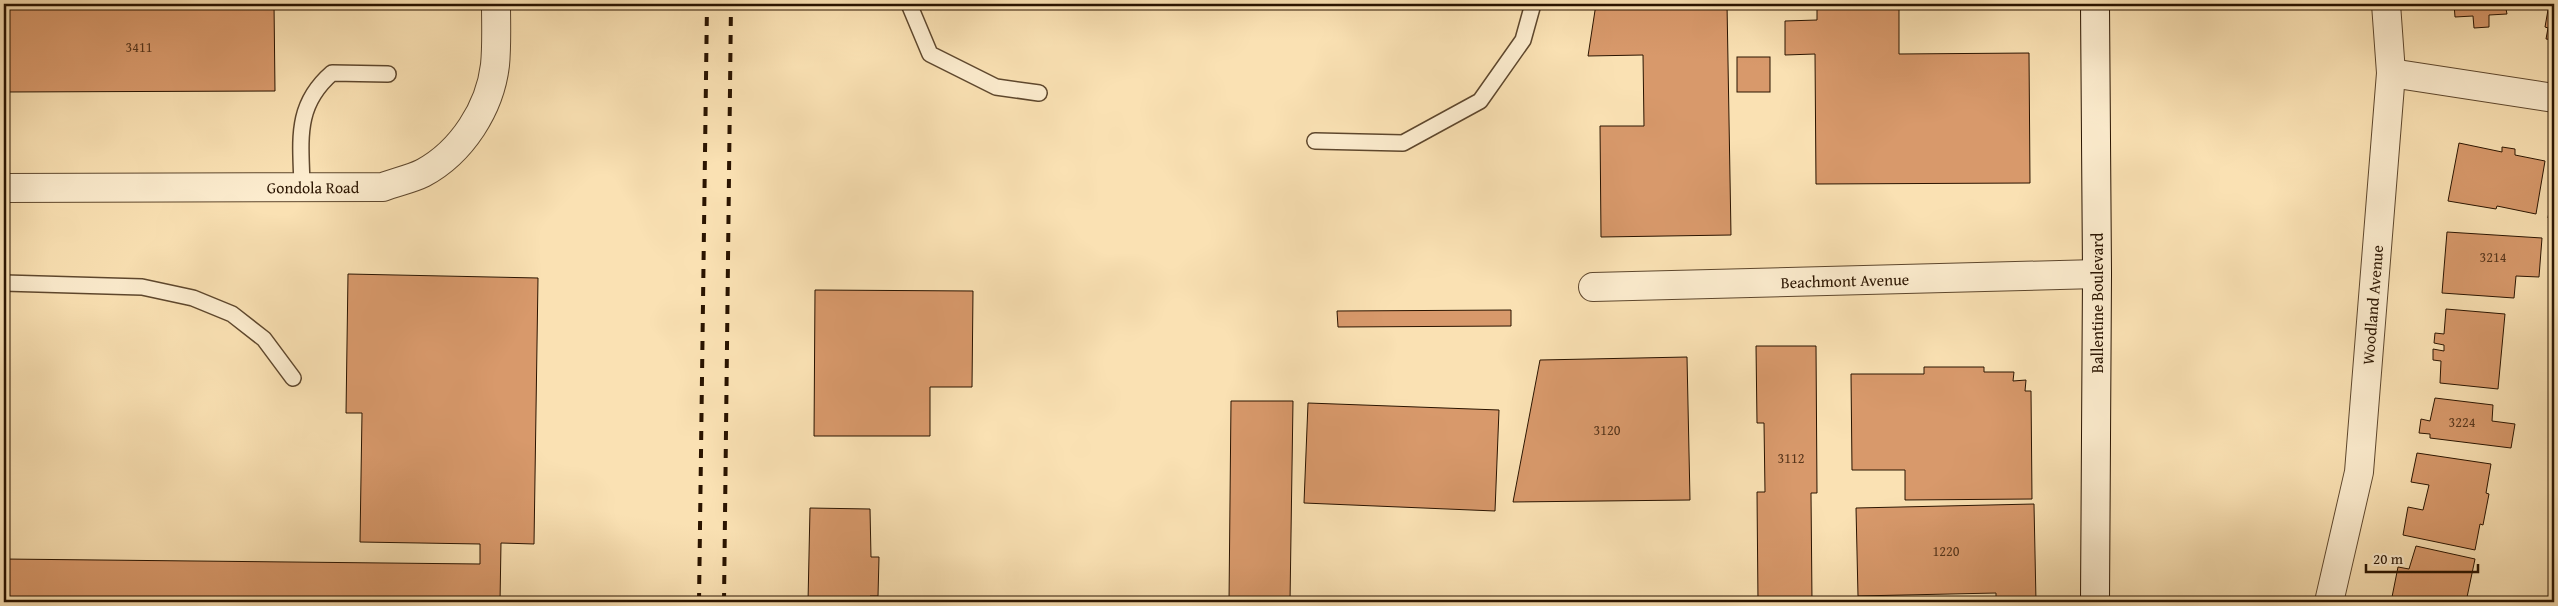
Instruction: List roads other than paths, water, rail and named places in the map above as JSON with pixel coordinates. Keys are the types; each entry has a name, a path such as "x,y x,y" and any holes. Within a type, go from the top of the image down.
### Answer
{"street":[{"name":"Gondola Road","path":"4,188 383,186 423,173 452,152 470,131 486,100 494,66 496,4"},
{"name":"Ballentine Boulevard","path":"2095,4 2097,274 2095,602"},
{"name":"Woodland Avenue","path":"2329,602 2359,472 2391,73 2386,4"},
{"path":"2391,73 2554,98"},
{"name":"Beachmont Avenue","path":"1593,287 2097,274"}],"lane":[{"path":"909,4 930,54 996,87 1039,93"},
{"path":"1315,141 1402,142 1480,101 1524,40 1533,4"},
{"path":"302,187 301,121 317,86 332,74 388,74"},
{"path":"4,283 142,287 193,298 232,314 258,334 293,378"}],"railway":[{"path":"699,602 707,4"},
{"path":"724,602 731,4"}]}
